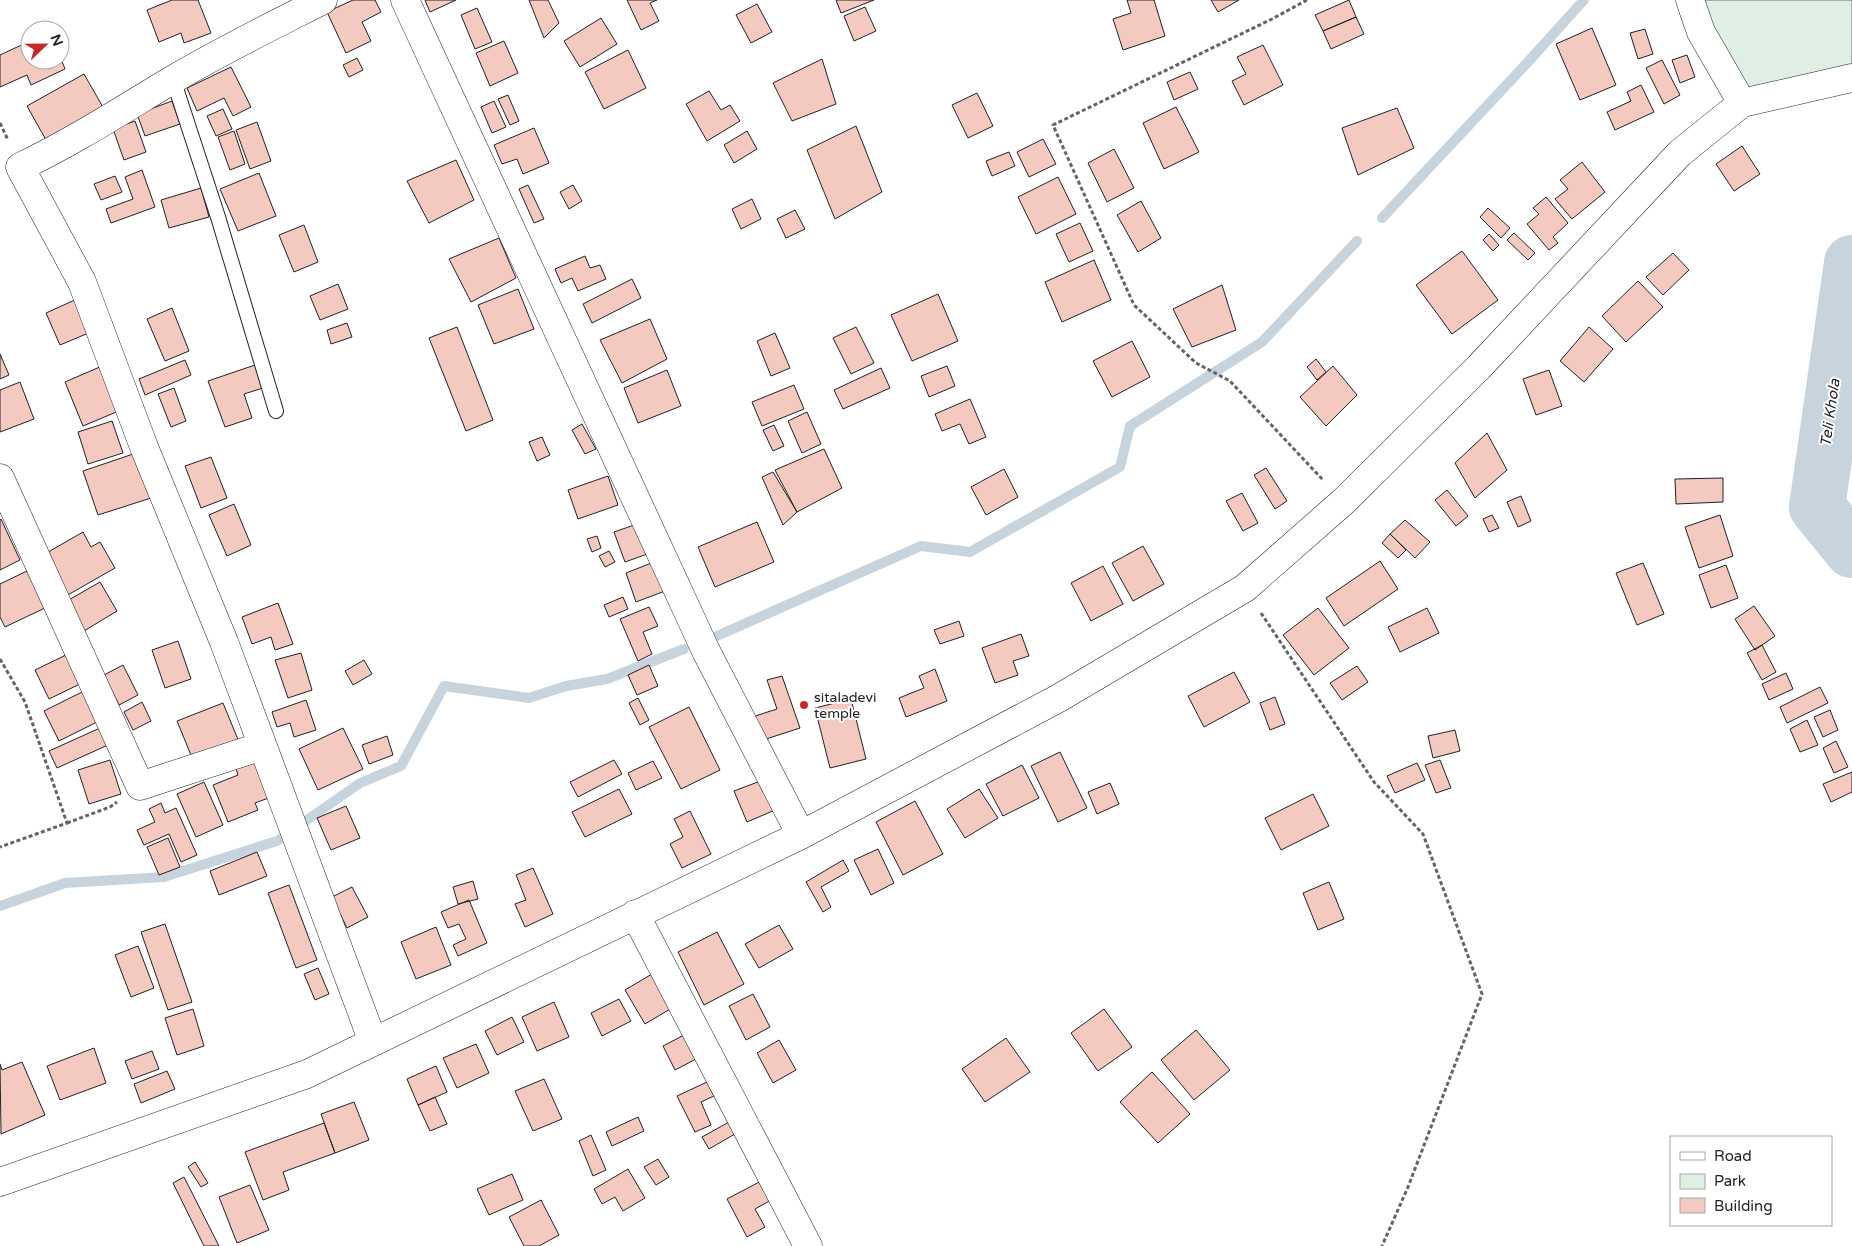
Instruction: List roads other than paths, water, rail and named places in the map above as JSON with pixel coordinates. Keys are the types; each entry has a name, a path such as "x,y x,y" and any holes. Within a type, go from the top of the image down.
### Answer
{"street":[{"path":"323,0 245,39 52,152 20,167 82,282 144,446 224,642 372,1042"},
{"path":"405,0 706,651 801,835"},
{"path":"1690,0 1701,32 1742,103"},
{"path":"0,1182 307,1074 801,835 1059,698 1245,588 1344,501 1479,367 1680,153 1742,103 1852,78"},
{"path":"0,478 140,786 262,746"},
{"path":"635,914 808,1246"}],"lane":[{"path":"174,80 218,217 276,411"}],"waterway":[{"path":"1382,218 1584,0"},
{"path":"710,639 921,546 970,552 1120,467 1130,426 1262,342 1357,241"},
{"name":"Teli Khola","path":"1852,263 1817,507 1852,550"},
{"path":"0,906 65,883 164,877 277,841 360,783 401,766 444,686 529,698 566,686 607,679 684,649"}],"place":[{"name":"sitaladevi temple","path":"804,705"}]}
